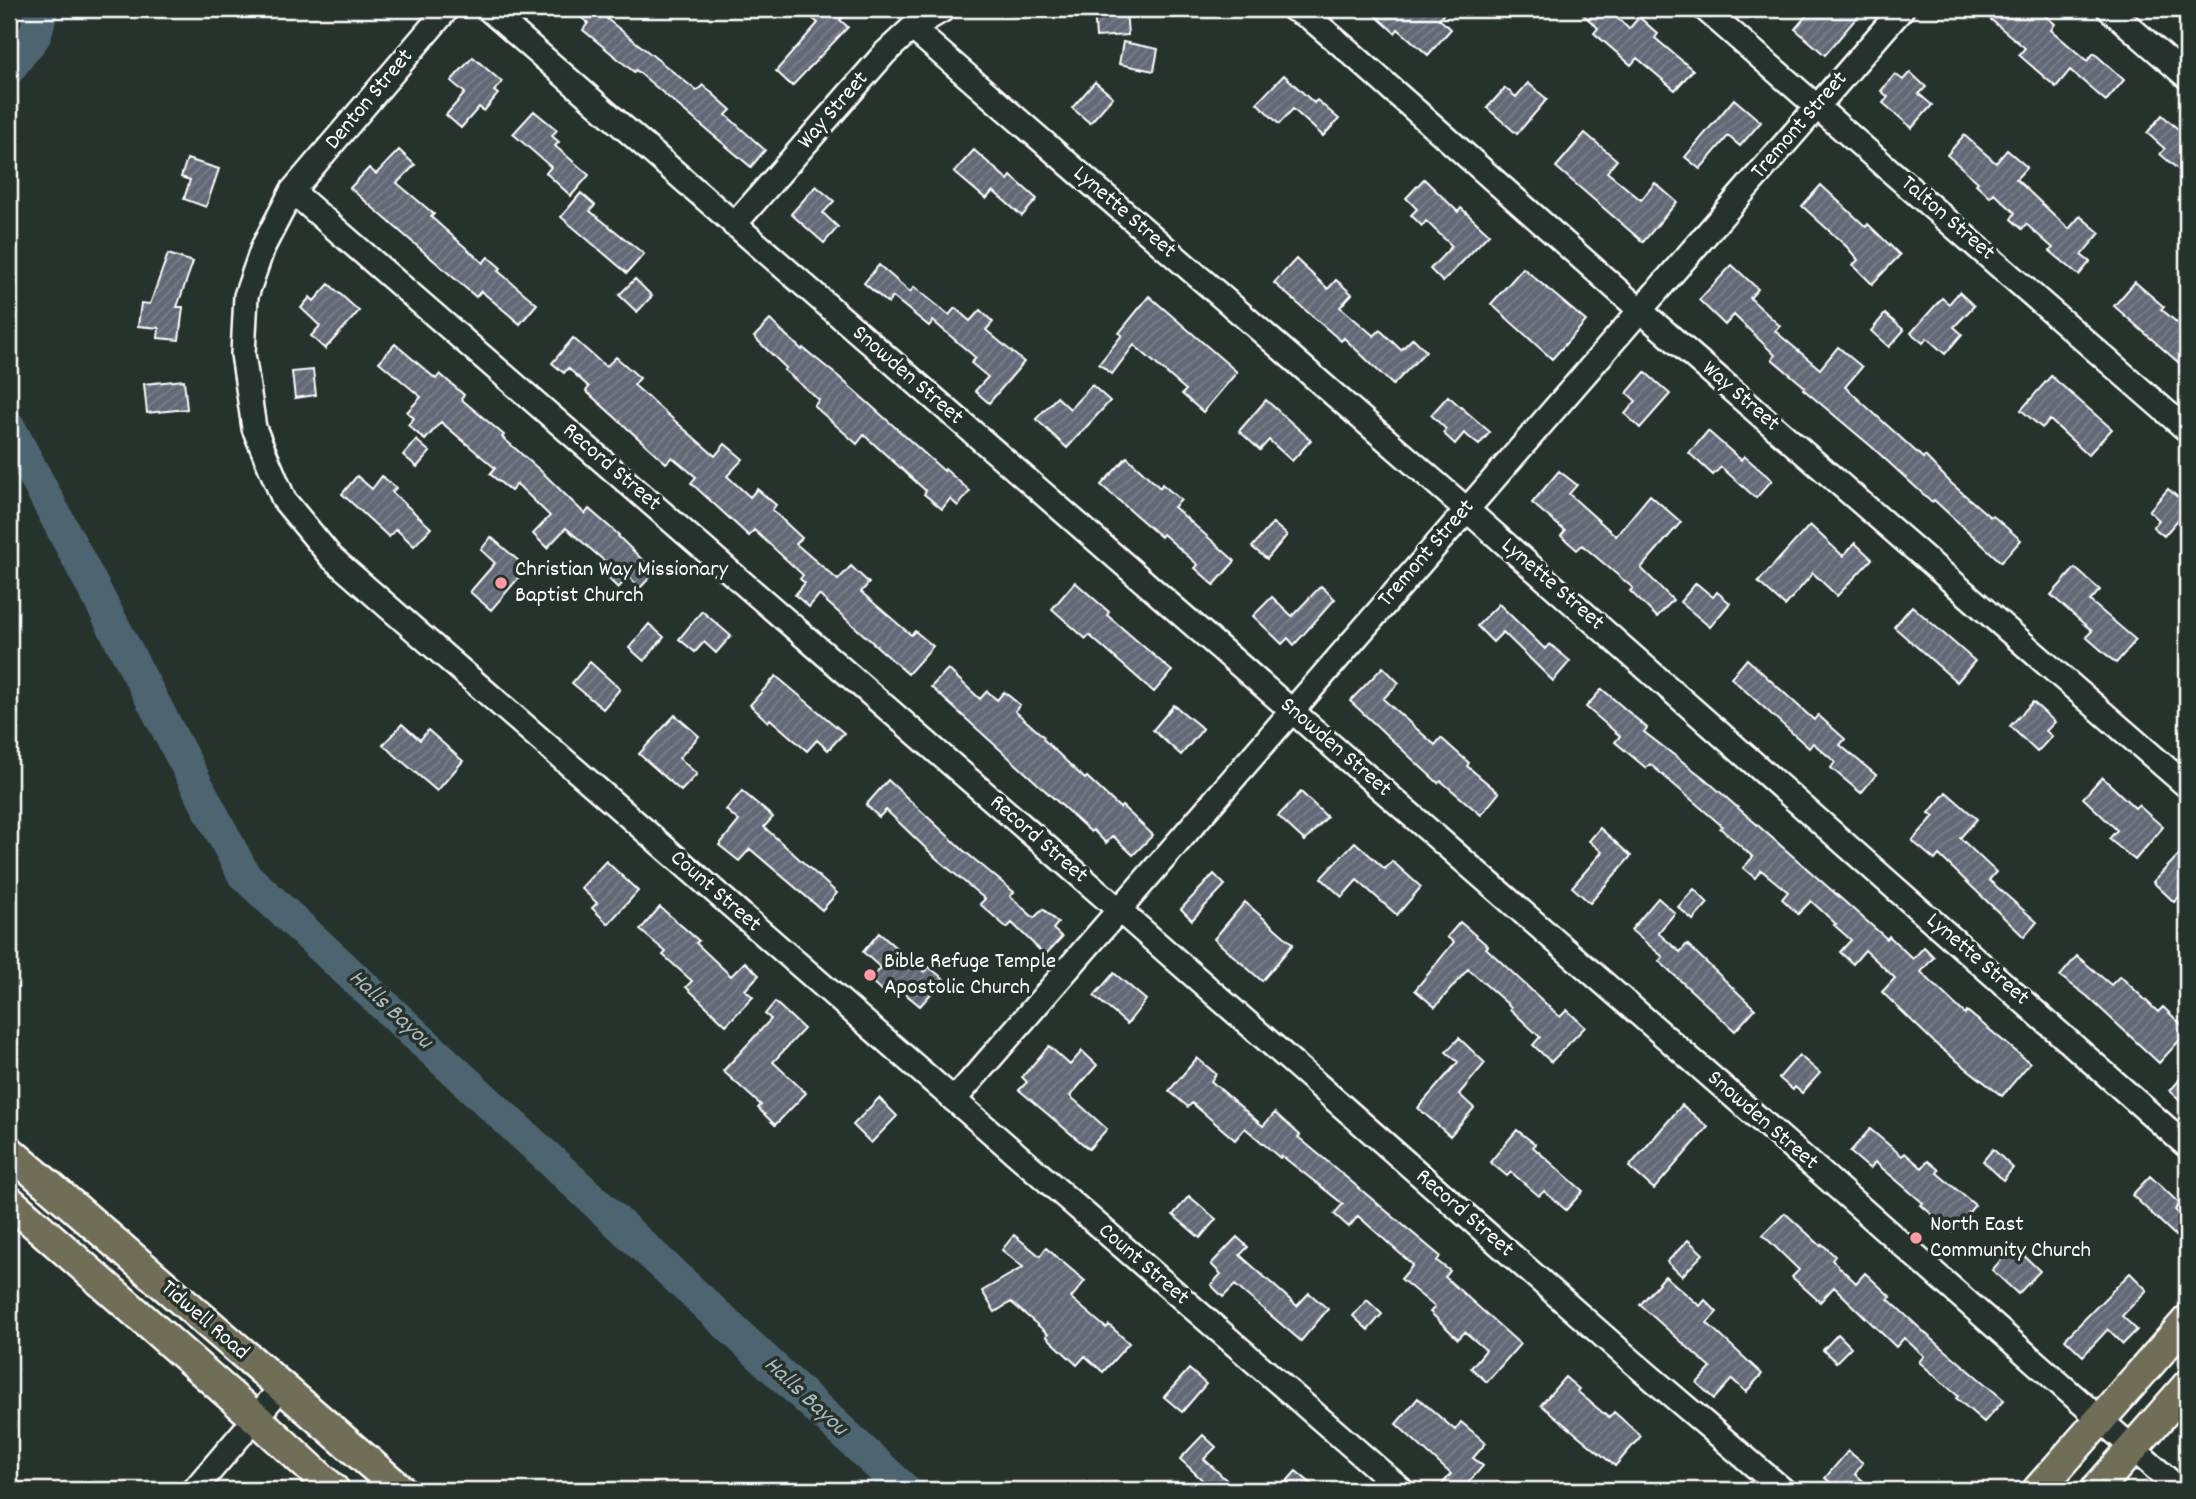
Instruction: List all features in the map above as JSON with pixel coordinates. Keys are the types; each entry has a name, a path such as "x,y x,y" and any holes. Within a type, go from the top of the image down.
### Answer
{"main road":[{"name":"Tidwell Road","path":"9,1151 401,1490"},
{"name":"Tidwell Road","path":"9,1201 334,1490"},
{"path":"2038,1490 2187,1321"},
{"path":"2096,1490 2187,1387"}],"street":[{"name":"Denton Street","path":"292,191 447,9"},
{"name":"Snowden Street","path":"488,9 2180,1490"},
{"name":"Way Street","path":"734,226 885,53 912,29 944,9"},
{"name":"Way Street","path":"1293,9 1310,18 1351,53 1641,312 2187,786"},
{"name":"Talton Street","path":"1705,9 2187,430"},
{"name":"Tremont Street","path":"954,1100 1902,9"},
{"path":"2109,9 2187,77"},
{"name":"Lynette Street","path":"912,29 1466,509 2187,1146"},
{"name":"Record Street","path":"292,191 1118,909 1634,1363 1783,1490"},
{"name":"Count Street","path":"292,191 263,247 246,296 243,354 254,428 284,500 331,557 1402,1490"},
{"path":"194,1490 281,1388"}],"building":[{"path":"571,9 616,9 607,19 697,91 703,85 731,110 726,115 765,150 751,167 636,70 634,72 583,30 588,23"},
{"path":"802,9 851,9 840,20 848,27 792,86 776,71 818,23"},
{"path":"1094,9 1126,9 1128,35 1096,37"},
{"path":"1368,9 1448,9 1439,19 1451,29 1428,55 1398,29 1395,33"},
{"path":"1577,9 1608,9 1629,29 1639,17 1658,34 1655,38 1693,70 1675,90 1637,58 1631,65 1594,33 1598,28"},
{"path":"1812,9 1864,9 1825,55 1795,29"},
{"path":"1978,9 2037,9 2055,24 2051,30 2087,61 2094,53 2124,80 2106,101 2070,70 2056,87 2019,55 2025,48"},
{"path":"1123,42 1158,49 1154,71 1119,64"},
{"path":"473,57 502,82 494,91 498,94 484,111 479,107 461,128 446,115 465,93 451,81"},
{"path":"1910,72 1926,87 1919,94 1932,105 1912,128 1883,103 1888,97 1881,91 1895,74 1903,80"},
{"path":"1284,75 1314,103 1317,100 1339,119 1323,136 1293,109 1279,124 1257,103"},
{"path":"1095,82 1113,97 1090,123 1072,108"},
{"path":"1528,83 1547,99 1517,134 1487,108 1505,88 1516,97"},
{"path":"1734,99 1761,122 1740,146 1728,136 1700,169 1685,157"},
{"path":"534,111 557,130 552,136 559,142 555,146 589,175 571,196 546,173 551,167 513,134"},
{"path":"2162,115 2187,137 2187,177 2160,154 2165,149 2147,133"},
{"path":"1585,133 1617,160 1607,172 1641,200 1655,183 1677,202 1643,242 1556,167"},
{"path":"1964,135 1996,163 2007,150 2027,167 2016,179 2069,229 2080,216 2100,233 2081,255 2090,262 2079,275 2050,251 2053,248 2026,224 2022,229 2011,219 2015,213 1994,193 1990,197 1976,184 1978,182 1947,155"},
{"path":"399,150 415,165 397,183 434,214 431,217 483,263 488,257 501,268 498,271 537,304 520,324 481,291 476,297 350,188 369,168 376,174"},
{"path":"974,150 1008,180 1011,176 1037,199 1022,216 993,191 986,199 954,172"},
{"path":"187,159 219,169 206,207 184,199 190,180 181,177"},
{"path":"1424,179 1458,212 1461,208 1489,234 1443,282 1430,269 1452,246 1426,221 1422,226 1411,215 1417,209 1406,198"},
{"path":"1821,185 1900,255 1872,284 1853,265 1858,260 1847,247 1802,206"},
{"path":"816,186 834,201 823,213 838,227 824,243 791,214"},
{"path":"581,193 595,205 590,211 644,254 627,273 561,217"},
{"path":"168,254 193,262 177,307 183,307 179,340 158,338 159,328 138,326 141,303 150,304"},
{"path":"1296,259 1328,289 1336,280 1352,294 1340,307 1374,336 1380,330 1401,350 1413,338 1426,351 1393,385 1344,338 1341,341 1274,283"},
{"path":"879,265 910,292 914,287 949,315 955,308 970,321 980,310 993,322 986,330 1024,362 989,403 975,391 988,377 971,363 976,358 933,321 929,326 893,297 888,303 864,283"},
{"path":"1732,265 1758,289 1750,298 1780,326 1775,331 1820,369 1838,347 1862,367 1845,387 1990,517 1992,515 2021,540 2001,562 1934,500 1932,502 1803,389 1805,387 1772,359 1775,355 1734,315 1725,325 1699,300"},
{"path":"1523,268 1586,321 1552,359 1491,304"},
{"path":"635,279 652,296 637,312 619,295"},
{"path":"2135,282 2187,331 2187,370 2114,306"},
{"path":"329,284 359,311 325,349 311,336 320,326 301,308 310,297 314,301"},
{"path":"1959,292 1974,306 1954,327 1962,334 1945,354 1927,338 1923,343 1911,333 1942,298 1949,304"},
{"path":"1149,296 1237,372 1203,412 1182,394 1186,390 1134,345 1112,374 1099,364 1122,335 1119,333"},
{"path":"1885,314 1904,330 1889,347 1871,331"},
{"path":"770,320 970,491 958,506 950,499 942,509 864,435 857,444 814,406 819,400 784,370 786,368 754,337"},
{"path":"573,338 606,367 616,357 640,378 634,385 715,456 725,444 743,459 727,476 750,497 757,489 776,505 772,510 802,538 796,544 838,580 851,566 869,583 861,592 911,635 915,631 933,646 908,674 819,595 809,607 795,595 805,583 800,579 803,575 754,530 749,536 691,483 696,477 672,457 666,463 586,391 589,387 568,368 564,373 552,363"},
{"path":"395,344 436,379 440,374 464,395 461,399 504,435 502,437 585,514 589,509 655,572 640,588 629,577 618,588 601,571 608,564 566,528 547,548 533,534 550,516 517,484 511,491 490,474 495,468 441,422 425,440 408,425 414,418 407,412 421,397 379,362"},
{"path":"313,370 316,395 295,398 292,372"},
{"path":"1645,372 1670,394 1640,428 1625,414 1636,401 1627,393"},
{"path":"2051,376 2112,429 2088,455 2050,420 2042,428 2021,410"},
{"path":"184,380 187,409 147,413 144,384"},
{"path":"1092,385 1110,401 1067,448 1036,419 1057,397 1070,409"},
{"path":"1448,396 1490,432 1479,445 1464,433 1455,444 1443,433 1446,429 1431,415"},
{"path":"1266,400 1311,440 1292,461 1269,440 1260,450 1239,431"},
{"path":"1708,431 1741,460 1744,456 1772,480 1756,498 1721,467 1713,475 1689,453"},
{"path":"416,440 430,452 417,467 403,455"},
{"path":"1127,457 1160,488 1162,484 1181,500 1174,507 1235,561 1214,585 1195,568 1198,565 1163,534 1161,537 1101,485"},
{"path":"1559,471 1577,485 1569,494 1616,536 1650,495 1681,522 1641,568 1673,600 1657,617 1630,591 1633,588 1582,545 1577,550 1561,536 1565,531 1532,503"},
{"path":"357,476 372,489 382,476 396,488 392,492 431,528 414,546 396,529 389,537 342,494"},
{"path":"2168,489 2187,505 2187,509 2164,536 2153,527 2159,520 2149,511"},
{"path":"1273,523 1287,535 1267,559 1252,547"},
{"path":"1810,525 1843,556 1855,543 1872,559 1837,596 1813,573 1785,606 1758,582"},
{"path":"491,537 527,568 491,610 470,592 495,563 481,550"},
{"path":"2075,568 2100,590 2090,601 2136,640 2116,663 2086,637 2092,631 2051,595"},
{"path":"1075,582 1109,612 1107,615 1172,671 1154,692 1089,635 1086,639 1052,609"},
{"path":"1696,583 1713,597 1717,592 1730,603 1710,627 1680,602"},
{"path":"1321,586 1335,599 1294,645 1288,638 1282,644 1253,616 1272,597 1292,616"},
{"path":"1499,604 1545,649 1550,644 1570,661 1553,681 1503,632 1493,642 1477,626"},
{"path":"1912,606 1975,661 1957,682 1894,627"},
{"path":"702,611 731,636 716,653 704,642 695,652 679,639"},
{"path":"649,624 664,637 644,661 629,648"},
{"path":"1747,659 1814,720 1818,715 1845,739 1840,745 1876,775 1861,793 1831,768 1835,762 1813,743 1809,748 1731,678"},
{"path":"590,662 620,689 603,709 572,683"},
{"path":"1383,667 1399,683 1383,699 1435,745 1441,738 1469,763 1467,766 1499,793 1481,815 1441,781 1438,783 1350,701"},
{"path":"948,669 980,699 987,691 997,700 1004,692 1020,705 1015,711 1044,737 1043,739 1085,779 1087,777 1153,835 1133,855 1113,836 1106,843 1093,830 1091,832 931,687"},
{"path":"776,676 844,733 828,750 817,740 807,751 750,705"},
{"path":"1602,689 1647,728 1644,732 1704,778 1887,939 1889,936 1913,959 1924,947 1934,957 1921,972 1965,1014 1967,1011 2030,1063 2002,1096 1938,1046 1882,992 1895,978 1865,950 1853,964 1840,952 1851,940 1834,925 1836,924 1811,901 1798,914 1782,899 1788,892 1761,870 1755,878 1743,868 1753,857 1720,828 1722,826 1650,764 1646,768 1615,742 1620,736 1586,707"},
{"path":"2033,702 2055,722 2046,731 2052,736 2037,752 2010,726"},
{"path":"1174,705 1203,729 1181,755 1153,730"},
{"path":"675,715 699,736 679,758 697,774 681,791 639,754"},
{"path":"402,724 420,740 428,730 463,761 437,791 383,745"},
{"path":"2102,777 2135,808 2138,805 2163,827 2135,860 2109,839 2117,830 2083,798"},
{"path":"888,780 963,850 1014,892 1010,896 1034,918 1043,909 1058,923 1053,929 1062,937 1045,955 1012,923 1007,928 980,904 985,899 937,859 886,810 879,817 866,805"},
{"path":"742,791 773,817 764,827 837,893 822,910 750,849 739,861 719,845 739,821 726,810"},
{"path":"1301,792 1327,817 1305,841 1278,816"},
{"path":"1946,792 1977,819 1960,838 1996,872 1989,880 2037,922 2024,937 1939,855 1935,860 1912,841 1934,816 1929,813"},
{"path":"1600,828 1631,856 1590,903 1572,887 1602,852 1589,841"},
{"path":"1355,842 1385,869 1392,861 1421,887 1397,915 1357,880 1342,897 1321,878"},
{"path":"2187,846 2187,889 2174,902 2153,882"},
{"path":"606,861 638,891 608,924 592,908 597,903 581,888"},
{"path":"1214,874 1225,885 1192,920 1181,909"},
{"path":"1694,889 1708,903 1693,920 1678,907"},
{"path":"1658,898 1675,913 1658,933 1680,952 1687,944 1755,1009 1735,1031 1659,961 1663,957 1631,930"},
{"path":"1245,902 1293,944 1262,981 1214,939"},
{"path":"660,907 699,941 696,943 731,976 745,962 759,975 745,990 753,997 726,1025 686,987 692,981 663,955 666,952 640,930"},
{"path":"1460,922 1560,1017 1567,1010 1585,1027 1551,1062 1533,1045 1540,1037 1468,969 1435,1007 1415,990 1454,942 1447,937"},
{"path":"879,933 924,972 929,967 944,979 920,1006 890,981 882,991 870,980 881,968 863,952"},
{"path":"2077,956 2111,985 2120,976 2158,1012 2163,1007 2187,1030 2159,1063 2087,996 2060,976"},
{"path":"1114,973 1146,1000 1127,1024 1094,996"},
{"path":"775,1002 804,1029 773,1062 806,1093 775,1125 758,1108 761,1105 723,1071 771,1019 765,1014"},
{"path":"1459,1038 1485,1063 1459,1094 1474,1108 1450,1136 1418,1108 1458,1062 1446,1052"},
{"path":"1049,1046 1070,1065 1082,1051 1097,1065 1070,1096 1107,1129 1089,1149 1019,1090 1027,1082 1022,1077"},
{"path":"1799,1055 1820,1073 1802,1093 1795,1087 1793,1090 1779,1078"},
{"path":"1197,1058 1216,1074 1211,1081 1263,1126 1275,1113 1300,1135 1298,1137 1440,1256 1437,1261 1450,1271 1445,1277 1520,1344 1487,1382 1471,1368 1486,1350 1465,1332 1458,1339 1430,1312 1435,1307 1401,1279 1413,1265 1358,1216 1349,1227 1334,1214 1343,1204 1282,1156 1280,1158 1245,1128 1235,1140 1192,1103 1188,1107 1169,1091"},
{"path":"2187,1071 2187,1106 2170,1091"},
{"path":"879,1098 897,1116 871,1143 853,1125"},
{"path":"1682,1105 1708,1127 1654,1189 1629,1167"},
{"path":"1870,1129 1902,1156 1905,1153 1922,1168 1928,1161 1939,1170 1937,1173 1975,1205 1952,1232 1875,1162 1870,1169 1850,1152"},
{"path":"1517,1130 1583,1191 1566,1210 1544,1191 1539,1196 1511,1172 1507,1176 1490,1162"},
{"path":"1993,1149 2013,1168 2003,1180 1983,1161"},
{"path":"2150,1176 2180,1204 2175,1210 2187,1221 2187,1230 2179,1239 2132,1195"},
{"path":"1189,1196 1216,1219 1200,1238 1173,1215"},
{"path":"1785,1213 1835,1256 1832,1260 1856,1283 1865,1273 1891,1297 1888,1299 1925,1333 2004,1400 1984,1422 1919,1362 1924,1356 1904,1338 1896,1347 1834,1287 1820,1302 1792,1277 1799,1270 1763,1235"},
{"path":"1014,1235 1040,1256 1046,1248 1085,1281 1071,1298 1106,1328 1109,1325 1129,1343 1103,1372 1085,1356 1077,1365 1046,1336 1048,1334 1011,1302 995,1312 982,1291 1023,1267 1002,1250"},
{"path":"1237,1237 1248,1247 1240,1255 1297,1306 1309,1293 1328,1309 1301,1341 1235,1285 1223,1297 1211,1285 1221,1274 1211,1264"},
{"path":"1688,1240 1703,1254 1682,1276 1667,1262"},
{"path":"2014,1246 2040,1271 2018,1294 1992,1270"},
{"path":"2130,1273 2147,1290 2122,1316 2137,1330 2123,1344 2108,1329 2083,1356 2065,1339"},
{"path":"1665,1276 1700,1306 1705,1300 1717,1312 1707,1323 1762,1374 1746,1392 1732,1379 1714,1399 1697,1383 1711,1368 1640,1305"},
{"path":"1367,1300 1382,1314 1368,1330 1353,1316"},
{"path":"1838,1334 1851,1347 1836,1362 1823,1350"},
{"path":"1189,1369 1206,1384 1182,1412 1164,1397"},
{"path":"1565,1377 1609,1418 1614,1412 1641,1436 1615,1466 1541,1405"},
{"path":"1418,1398 1455,1430 1461,1422 1486,1443 1473,1458 1483,1466 1462,1490 1437,1490 1451,1474 1396,1424"},
{"path":"1203,1435 1216,1447 1204,1459 1237,1490 1213,1490 1180,1459"},
{"path":"1848,1451 1863,1463 1855,1474 1874,1490 1840,1490 1825,1478"},
{"path":"1296,1471 1319,1490 1279,1490"}],"waterway":[{"name":"Halls Bayou","path":"9,68 35,35 42,9"},
{"name":"Halls Bayou","path":"9,427 244,875 905,1490"}],"place":[{"name":"Christian Way Missionary Baptist Church","path":"501,583"},
{"name":"Bible Refuge Temple Apostolic Church","path":"870,975"},
{"name":"North East Community Church","path":"1916,1238"}]}
